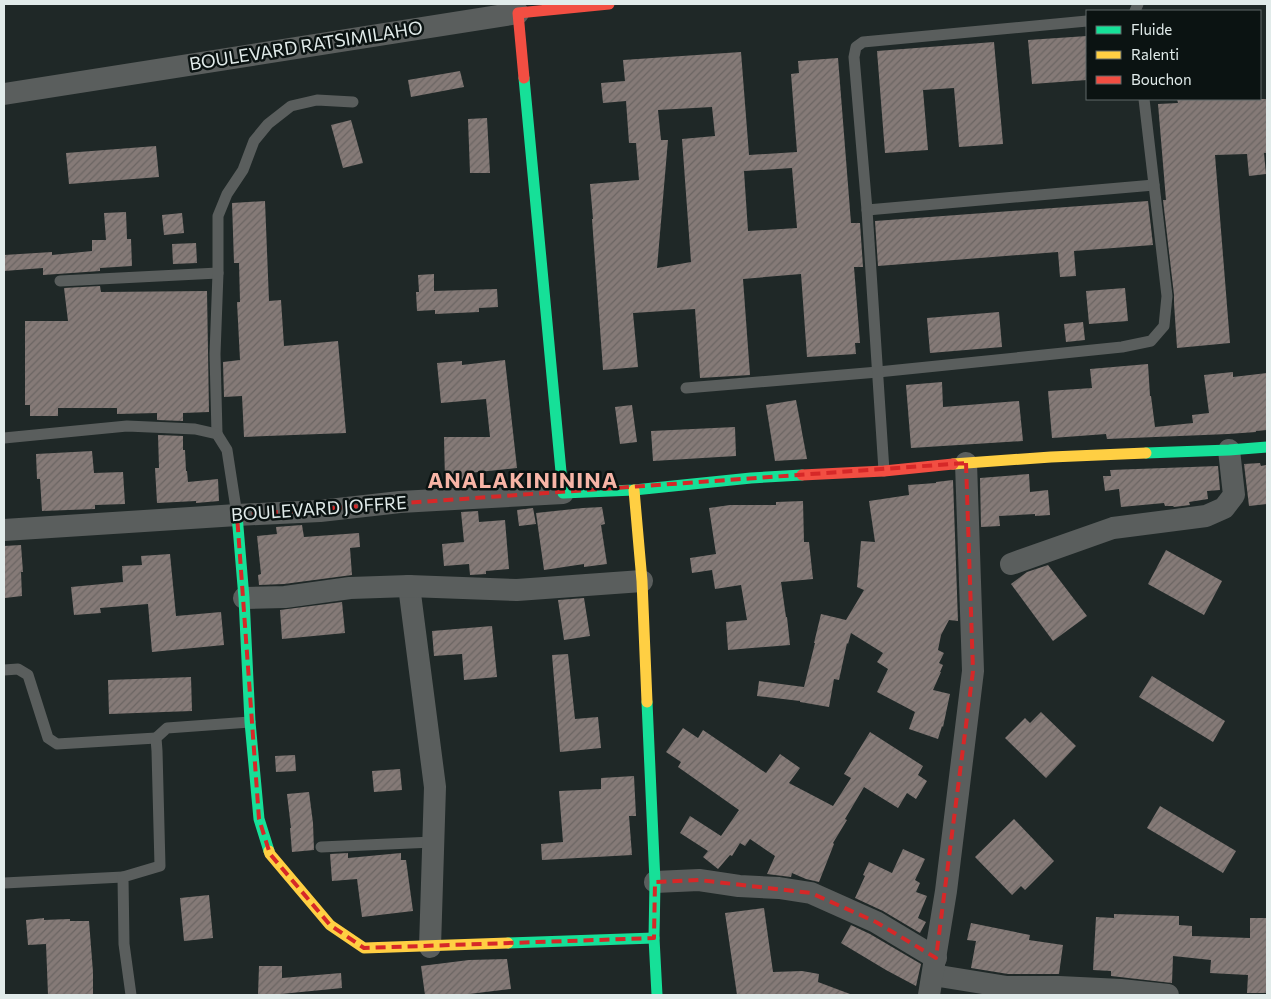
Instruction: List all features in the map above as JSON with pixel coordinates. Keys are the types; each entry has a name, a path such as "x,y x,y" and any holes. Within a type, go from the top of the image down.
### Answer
{"street":[{"name":"BOULEVARD RATSIMILAHO","path":"4,94 518,13 609,4"},
{"path":"518,13 563,493"},
{"name":"BOULEVARD JOFFRE","path":"4,530 320,511 400,502 634,490 751,478 884,472 966,463 1051,457 1267,447"},
{"path":"1010,564 1113,528 1206,516 1224,508 1234,495 1229,450"},
{"path":"933,976 946,891 973,671 966,463"},
{"path":"634,490 642,581 655,882 654,938 657,995"},
{"path":"237,515 244,598 250,722 259,819 270,854 330,925 364,948 654,938"},
{"path":"244,598 285,597 350,588 409,586 517,590 642,581"},
{"path":"409,586 435,787 430,946"},
{"path":"655,882 699,880 811,893 876,922 933,976 1008,991 1059,988 1121,990 1168,995"}],"lane":[{"path":"884,472 867,210 854,57 856,47 863,42 1086,22"},
{"path":"237,515 227,450 217,434 215,354 218,216 227,194 243,170 254,142 268,124 291,106 317,100 353,102"},
{"path":"686,388 878,372 1122,347 1151,341 1164,326 1168,296 1144,100"},
{"path":"867,210 1154,186"},
{"path":"60,281 218,273"},
{"path":"4,438 127,426 195,429 217,434"},
{"path":"4,670 18,669 28,675 48,738 57,744 156,738 167,728 250,722"},
{"path":"4,883 123,877 160,866 156,738"},
{"path":"321,847 432,842"},
{"path":"123,877 124,944 131,995"}],"highlighted area":[{"path":"966,463 973,671 936,958 876,922 811,893 699,880 655,882 654,938 364,948 330,925 270,854 259,819 237,515"}],"building":[{"path":"1086,36 1086,80 1032,84 1028,40"},
{"path":"994,42 1003,144 959,147 954,88 923,90 928,150 885,153 877,51"},
{"path":"741,52 749,155 797,152 791,74 799,73 798,61 838,58 851,223 860,223 863,267 854,267 860,343 855,343 856,354 807,357 801,274 743,279 750,375 700,378 695,309 633,313 638,367 603,370 590,184 639,180 636,143 629,143 626,101 603,103 601,83 625,81 623,60","holes":["712,107 715,136 682,139 691,262 657,268 668,140 661,140 658,110","792,168 797,228 748,231 744,171"]},
{"path":"460,71 464,87 411,97 408,80"},
{"path":"1267,99 1267,153 1264,153 1266,174 1249,176 1247,154 1215,155 1230,343 1177,348 1174,295 1163,200 1166,200 1158,104 1178,103 1177,100"},
{"path":"487,118 490,173 470,173 468,119"},
{"path":"351,120 363,163 343,168 331,125"},
{"path":"156,146 159,177 69,184 66,153"},
{"path":"265,201 269,301 281,300 284,346 338,341 346,433 244,437 242,396 224,397 223,362 240,360 237,302 240,302 239,263 234,263 232,203"},
{"path":"1148,201 1153,245 1074,251 1076,276 1060,277 1058,252 878,266 875,221"},
{"path":"126,212 127,239 131,239 132,266 100,268 100,271 43,275 43,268 4,271 4,255 52,252 52,255 92,251 92,240 106,240 104,213"},
{"path":"182,213 184,233 164,235 162,215"},
{"path":"196,243 197,263 173,264 172,244"},
{"path":"434,274 434,291 497,289 498,307 479,308 479,312 435,314 435,310 417,311 416,292 419,292 418,275"},
{"path":"100,286 101,292 207,291 209,412 183,413 183,421 157,420 157,413 117,414 117,408 58,408 58,416 30,416 30,405 25,405 25,321 68,321 64,288"},
{"path":"1125,288 1128,321 1089,324 1086,291"},
{"path":"999,312 1002,347 930,353 927,318"},
{"path":"1083,322 1085,340 1066,342 1064,324"},
{"path":"505,360 517,468 469,473 469,480 445,481 444,437 490,437 486,399 441,403 437,363 462,361 462,365"},
{"path":"1148,364 1150,396 1155,427 1193,423 1192,415 1209,413 1204,375 1233,372 1233,377 1267,373 1267,430 1228,434 1107,439 1106,434 1052,438 1048,391 1092,388 1090,369"},
{"path":"942,382 943,407 1019,401 1023,441 911,448 906,385"},
{"path":"796,400 807,459 775,461 766,405"},
{"path":"632,405 637,442 620,444 615,407"},
{"path":"735,427 736,456 653,461 651,431"},
{"path":"158,435 183,436 183,450 185,450 188,482 218,479 219,501 157,503 155,468 159,468"},
{"path":"92,451 94,473 123,472 125,504 95,505 95,509 42,511 40,479 37,479 36,454"},
{"path":"1260,463 1261,466 1266,465 1267,504 1249,506 1244,464"},
{"path":"1218,466 1220,490 1207,491 1208,499 1189,502 1190,505 1174,507 1165,506 1164,503 1121,507 1119,489 1105,491 1103,476 1111,476 1110,470"},
{"path":"1029,474 1030,492 1048,490 1050,515 999,516 1000,526 981,527 980,478"},
{"path":"953,480 958,621 949,620 941,635 938,650 944,653 939,663 943,665 933,690 950,694 943,727 938,739 909,729 915,712 877,692 888,669 877,662 883,653 851,633 839,680 834,679 829,707 800,701 757,696 759,681 804,687 821,614 846,620 864,590 857,587 861,541 875,542 869,501 909,495 908,485"},
{"path":"803,501 804,542 809,542 813,579 781,582 790,645 728,650 726,622 747,620 741,585 715,589 712,570 692,573 690,558 716,554 709,508 730,505 776,505 776,502"},
{"path":"602,507 605,524 601,525 607,564 584,567 584,564 544,570 536,513"},
{"path":"533,508 536,524 519,526 517,510"},
{"path":"478,511 479,522 505,520 509,569 486,571 486,574 470,575 469,564 444,566 442,544 464,542 461,512"},
{"path":"302,525 304,537 359,533 360,547 350,548 352,575 284,584 259,585 258,575 261,574 257,536 277,534 276,527"},
{"path":"21,545 22,596 5,598 4,546"},
{"path":"1166,550 1222,581 1204,615 1148,584"},
{"path":"170,554 176,616 221,612 224,645 152,652 148,604 100,608 101,613 74,615 71,587 123,582 122,566 142,565 141,556"},
{"path":"1048,565 1087,616 1053,641 1011,584 1027,572"},
{"path":"584,598 590,636 564,640 558,600"},
{"path":"342,602 345,633 282,639 280,610"},
{"path":"492,626 497,677 464,680 462,654 434,656 432,631"},
{"path":"568,654 575,719 598,717 601,748 560,752 552,655"},
{"path":"1152,676 1225,721 1213,742 1139,697"},
{"path":"191,677 192,711 109,714 108,680"},
{"path":"1041,712 1076,746 1046,778 1005,738 1025,718 1030,723"},
{"path":"683,728 698,738 703,730 766,773 780,754 800,768 789,783 833,806 851,778 844,774 870,732 923,766 918,775 927,781 916,799 907,793 898,808 864,787 833,843 819,882 792,873 791,877 767,874 775,856 750,839 745,846 740,843 732,856 730,855 718,869 703,857 708,851 680,833 690,816 721,836 739,810 678,767 681,762 666,752"},
{"path":"295,755 296,771 276,772 275,756"},
{"path":"400,769 402,790 374,792 372,771"},
{"path":"634,776 636,816 629,816 632,855 542,860 541,844 563,842 559,791 601,789 601,778"},
{"path":"309,792 314,850 292,852 287,794"},
{"path":"1160,806 1236,851 1223,873 1147,828"},
{"path":"1014,819 1054,861 1025,890 1021,886 1012,895 975,857"},
{"path":"903,849 925,859 915,880 920,883 916,892 927,896 918,918 926,922 920,933 883,911 855,898 869,862 892,873"},
{"path":"348,853 348,858 401,853 401,860 406,860 413,911 362,917 357,879 332,881 330,854"},
{"path":"209,895 213,938 184,941 180,898"},
{"path":"764,908 773,972 802,971 819,974 818,982 850,995 737,995 725,913"},
{"path":"1114,914 1179,916 1179,925 1192,926 1192,936 1250,938 1250,918 1267,918 1267,993 1247,993 1248,975 1210,973 1211,960 1173,956 1172,983 1111,976 1111,971 1093,970 1096,917 1114,918"},
{"path":"44,918 44,920 70,919 70,921 89,921 93,995 48,995 46,944 28,945 26,920"},
{"path":"971,923 1030,935 1029,940 1063,945 1059,974 1008,974 971,968 976,941 967,940"},
{"path":"851,925 921,964 916,986 841,943"},
{"path":"507,959 511,989 461,995 425,995 421,966 469,960"},
{"path":"259,966 282,966 282,978 341,973 342,988 281,995 258,995"}],"traffic: fast":[{"path":"524,78 563,493 634,490 751,478 802,475"},
{"path":"1146,453 1267,447"},
{"path":"237,515 244,598 250,722 259,819 269,851"},
{"path":"647,702 655,882 654,938 657,995"},
{"path":"508,943 654,938"}],"traffic: slow":[{"path":"953,464 1146,453"},
{"path":"634,490 642,581 647,702"},
{"path":"269,851 330,925 364,948 508,943"}],"traffic: jam":[{"path":"524,78 518,13 609,4"},
{"path":"802,475 884,471 953,464"}],"district":[{"name":"ANALAKINININA","path":"523,480"}]}
